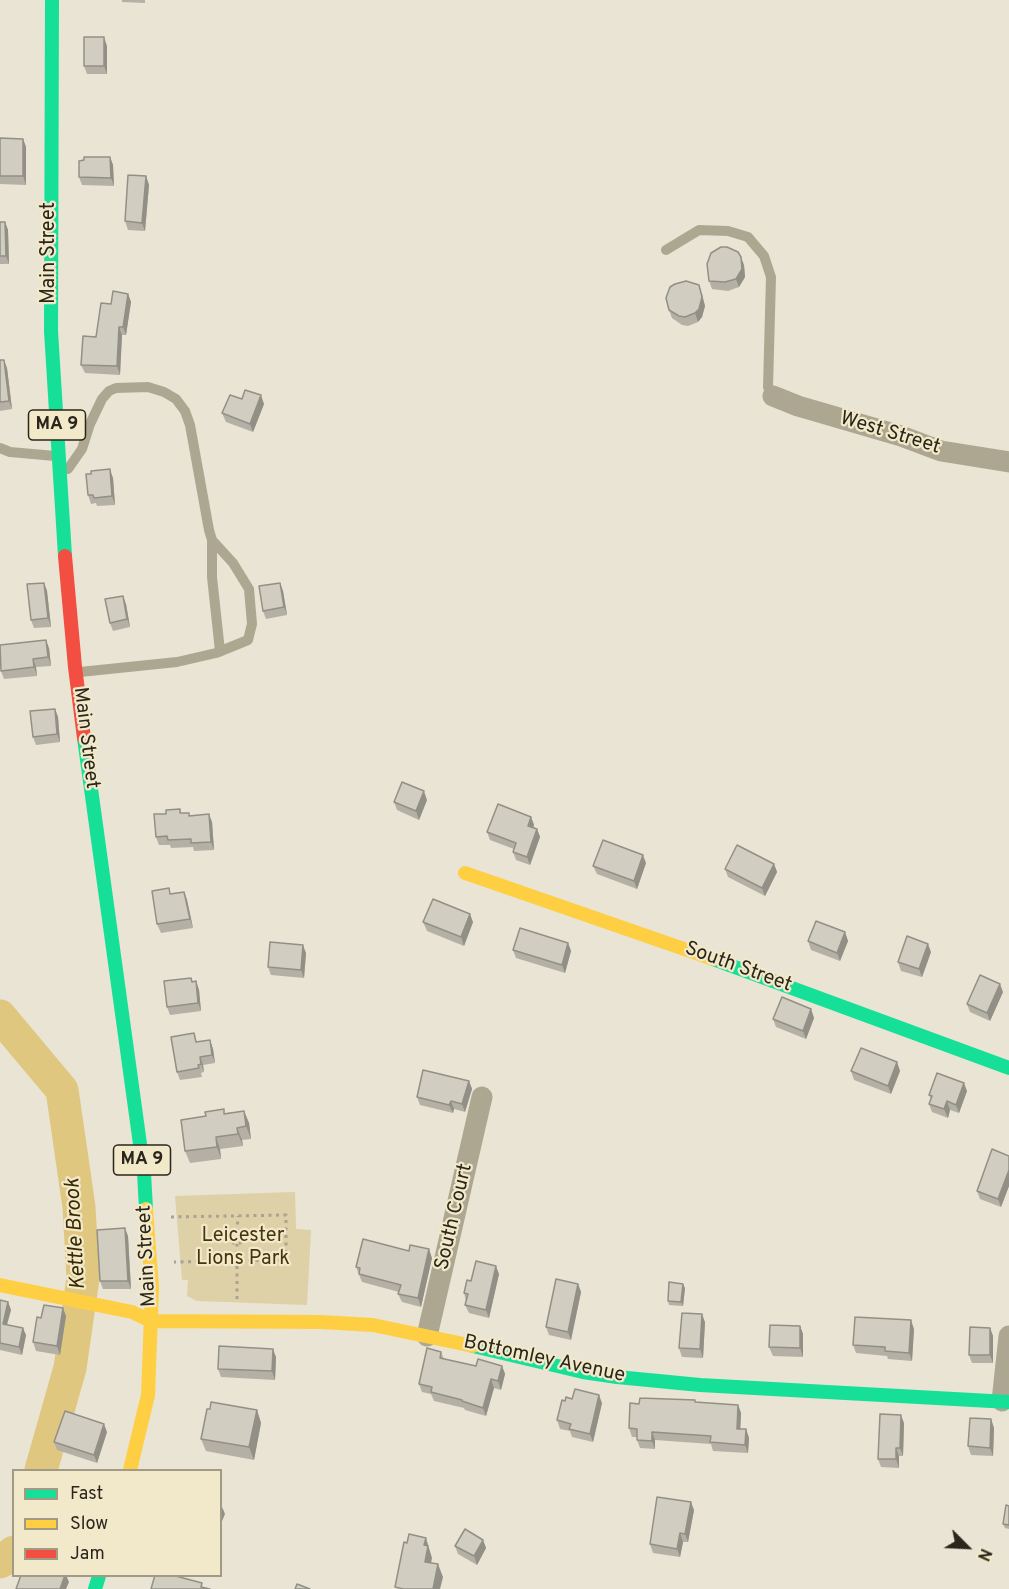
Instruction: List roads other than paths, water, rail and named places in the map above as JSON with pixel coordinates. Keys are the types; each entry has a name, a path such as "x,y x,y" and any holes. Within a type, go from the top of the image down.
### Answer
{"main road":[{"name":"Main Street","path":"52,0 51,331 66,574 76,673 121,1018 144,1173 152,1288 148,1395 130,1469"},
{"name":"South Street","path":"465,873 844,1006 1009,1068"},
{"path":"0,1285 132,1312 151,1321"},
{"name":"Bottomley Avenue","path":"151,1321 355,1323 427,1336 583,1372 618,1377 700,1385 1006,1401"}],"street":[{"name":"West Street","path":"773,396 798,406 902,436 941,451 1009,462"},
{"name":"South Court","path":"427,1336 482,1097"},
{"path":"1006,1401 1009,1336"}],"lane":[{"path":"666,250 699,230 728,231 748,237 764,256 771,277 768,387 773,396"},
{"path":"60,476 73,464 82,449 90,424 102,399 109,391 134,386 148,387 176,399 185,411 190,425 208,530 212,540 245,580 251,603 252,624 248,640 220,651 177,662 76,673"},
{"path":"0,448 10,452 59,456"},
{"path":"212,540 212,577 220,651"}],"waterway":[{"name":"Kettle Brook","path":"0,1016 62,1090 79,1207 83,1278 70,1368 41,1469"},
{"name":"Kettle Brook","path":"0,1562 12,1553"}],"park label":[{"name":"Leicester Lions Park","path":"243,1248"}]}
